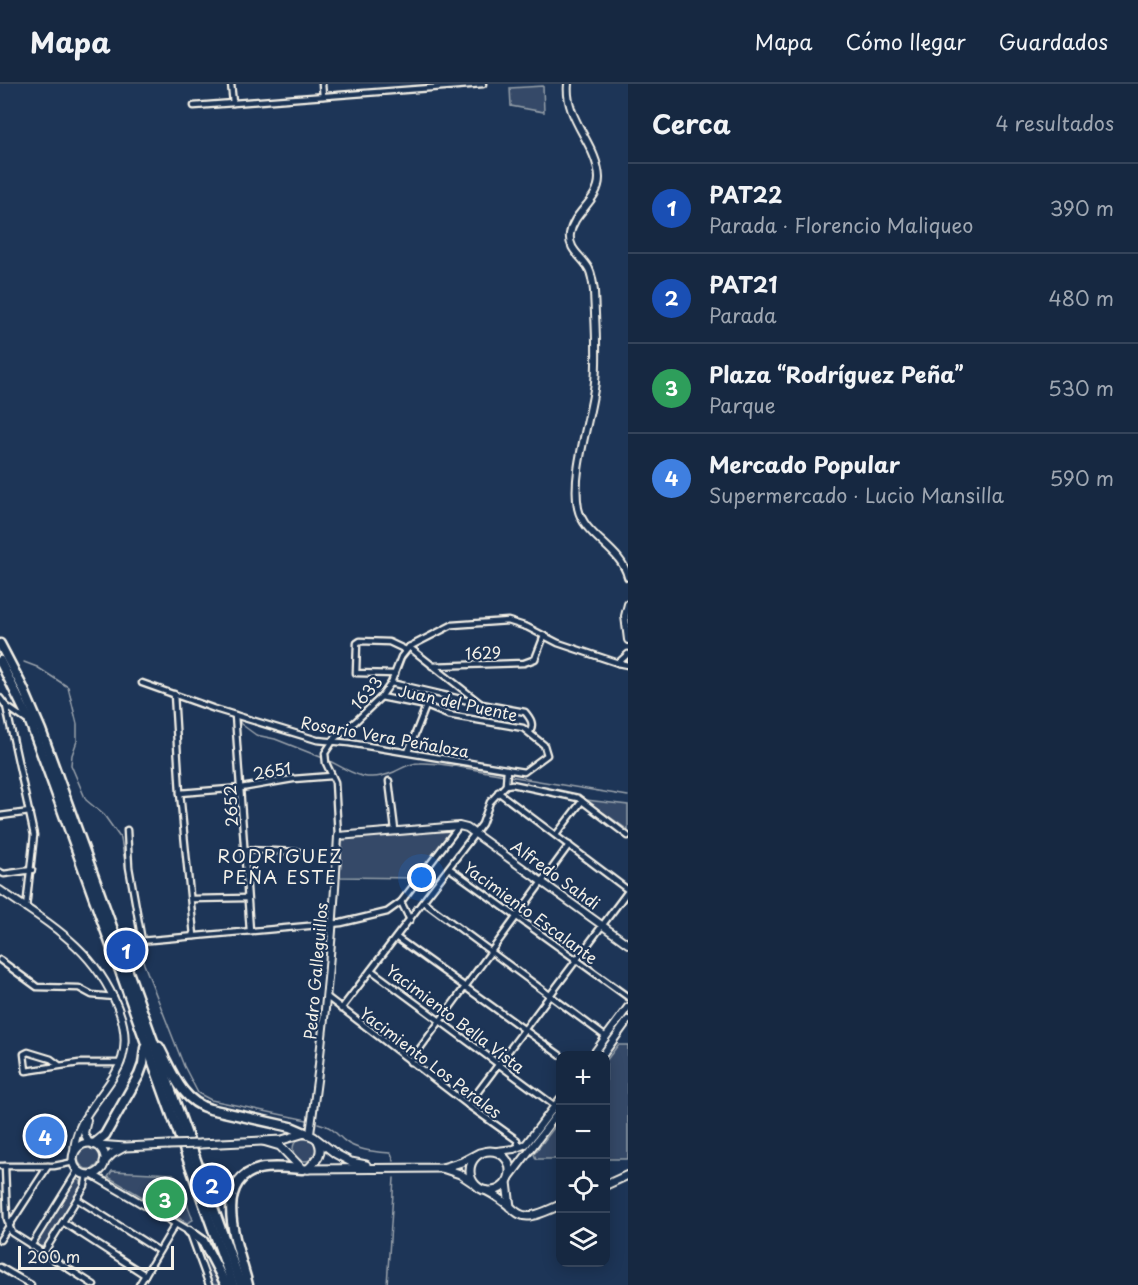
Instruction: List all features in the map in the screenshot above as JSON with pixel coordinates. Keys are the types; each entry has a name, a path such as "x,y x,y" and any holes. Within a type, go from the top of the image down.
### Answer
{"highway":[{"path":"0,644 23,688 41,730 241,1285"},
{"path":"0,662 30,722 233,1285"},
{"path":"145,1021 182,1091 194,1102 210,1110 291,1127 307,1134"},
{"path":"94,1144 105,1135 139,1075 145,1054 142,1033"},
{"path":"248,1285 231,1213 231,1200 235,1188 245,1175 260,1169 305,1169"},
{"path":"189,1231 203,1241 226,1285"}],"main road":[{"path":"125,1147 115,1152 99,1170 89,1174 78,1170 74,1158 80,1146 94,1144 125,1147 263,1141 307,1134 351,1162 384,1168"},
{"path":"290,1156 289,1145 295,1137"},
{"path":"263,1141 280,1146 305,1169 442,1168 462,1162 479,1153 497,1151 509,1164 511,1209"},
{"path":"305,1169 319,1156 321,1150 318,1141"},
{"path":"94,1144 103,1152 104,1162"},
{"path":"475,1185 470,1176 470,1168 472,1161 479,1153"},
{"path":"442,1168 460,1174 495,1195 521,1216 530,1217 556,1207"},
{"path":"610,1183 628,1175"},
{"path":"485,1190 499,1189 508,1180"}],"street":[{"path":"231,84 233,104"},
{"path":"322,84 323,96"},
{"path":"194,106 483,84"},
{"path":"568,84 570,107 597,168 599,178 596,193 575,222 570,236 572,248 590,270 594,290 595,382 578,477 578,505 586,526 621,562 628,577"},
{"path":"628,604 628,640"},
{"path":"407,648 452,624 508,621 517,622 578,651 628,665"},
{"name":"1629","path":"432,666 524,663 535,659 544,636"},
{"path":"394,674 356,673 357,643 360,641 389,642 407,648 482,704"},
{"name":"1633","path":"333,741 381,697 391,683 407,648"},
{"path":"618,663 628,654"},
{"name":"Rosario Vera Peñaloza","path":"142,683 317,740 408,752 524,772 547,755 544,745 530,732"},
{"name":"Juan del Puente","path":"381,697 426,706 448,716 523,728 530,732 532,722 525,712 391,683"},
{"path":"174,694 180,793 194,936"},
{"path":"0,698 6,706 30,722"},
{"path":"6,706 34,835 32,870 26,908"},
{"path":"408,752 426,706"},
{"name":"2652","path":"235,715 250,931"},
{"name":"Pedro Galleguillos","path":"307,1134 327,997 334,923 338,836 335,782 326,763 326,753 333,741"},
{"path":"506,785 507,769"},
{"name":"2651","path":"180,793 241,788 292,779 332,776"},
{"path":"389,781 395,830"},
{"path":"341,1009 450,868 482,824 490,802 506,785 512,784 570,795 582,801 628,836"},
{"path":"468,1106 628,890 498,792"},
{"path":"556,836 582,801"},
{"path":"0,816 30,812"},
{"path":"118,943 334,923 387,912 401,902 459,826"},
{"name":"Alfredo Sahdi","path":"338,836 395,830 459,826 466,828 476,832 628,944"},
{"path":"127,830 129,867 142,941"},
{"path":"410,1062 569,845"},
{"path":"244,850 300,852"},
{"name":"Yacimiento Escalante","path":"450,868 628,997"},
{"path":"0,872 4,874 32,870"},
{"path":"0,890 87,955 114,997 123,1024 125,1036 121,1063 77,1131 74,1158 48,1166 2,1166 9,1227 12,1233 94,1285"},
{"path":"191,899 247,898"},
{"path":"401,902 411,920"},
{"path":"424,902 606,1037"},
{"path":"397,938 556,1052"},
{"path":"0,960 37,987 79,988 92,996 114,997"},
{"name":"Yacimiento Bella Vista","path":"371,970 556,1107"},
{"name":"Yacimiento Los Perales","path":"327,997 468,1106 517,1140 519,1147"},
{"path":"596,1051 628,1007"},
{"path":"606,1051 628,1020"},
{"path":"59,1065 51,1059 28,1052 24,1054 26,1071 59,1065 121,1063"},
{"path":"497,1151 519,1147 530,1140 556,1110"},
{"path":"508,1180 556,1111"},
{"path":"88,1113 84,1129 86,1138 94,1144"},
{"path":"0,1240 48,1166"},
{"path":"31,1246 78,1170"},
{"path":"43,1254 77,1199 89,1174 189,1231 209,1285"},
{"path":"77,1199 159,1251"},
{"path":"63,1222 145,1275"},
{"path":"139,1285 176,1223"},
{"path":"0,1267 31,1285"}],"shaded area":[{"path":"543,86 544,112 511,106 510,88"},
{"path":"586,800 628,805 628,830"},
{"path":"452,829 415,878 340,877 342,839"},
{"path":"618,1045 628,1045 628,1159 610,1159 610,1056"},
{"path":"556,1125 556,1159 536,1159 534,1154"},
{"path":"305,1137 313,1141 317,1149 313,1157 305,1161 297,1157 293,1149 297,1141"},
{"path":"89,1147 97,1150 100,1158 97,1166 89,1169 81,1166 78,1158 81,1150"},
{"path":"112,1171 173,1174 177,1177 193,1220 187,1223 108,1177"},
{"path":"76,1179 81,1181 81,1186 45,1245 40,1247 37,1244 38,1240"},
{"path":"194,1234 201,1245 219,1285 210,1285"}],"waterway":[{"path":"24,662 37,667 68,687 77,724 77,741 71,765 86,800 104,815 121,839 138,937"},
{"path":"238,718 241,724 256,735 275,739 323,758"},
{"path":"328,760 352,773 367,777 384,775 420,763 451,765 504,775"},
{"path":"509,776 628,796"},
{"path":"139,946 184,1066 198,1093 211,1100 307,1120"},
{"path":"318,1123 329,1127 344,1141 354,1146 370,1151 391,1153 394,1161"},
{"path":"387,1285 394,1178"}],"place":[{"name":"PAT22","path":"126,950"},
{"name":"Mercado Popular","path":"45,1136"},
{"name":"PAT21","path":"212,1185"},
{"name":"Plaza “Rodríguez Peña”","path":"165,1199"}],"district":[{"name":"RODRIGUEZ PEÑA ESTE","path":"280,865"}]}
